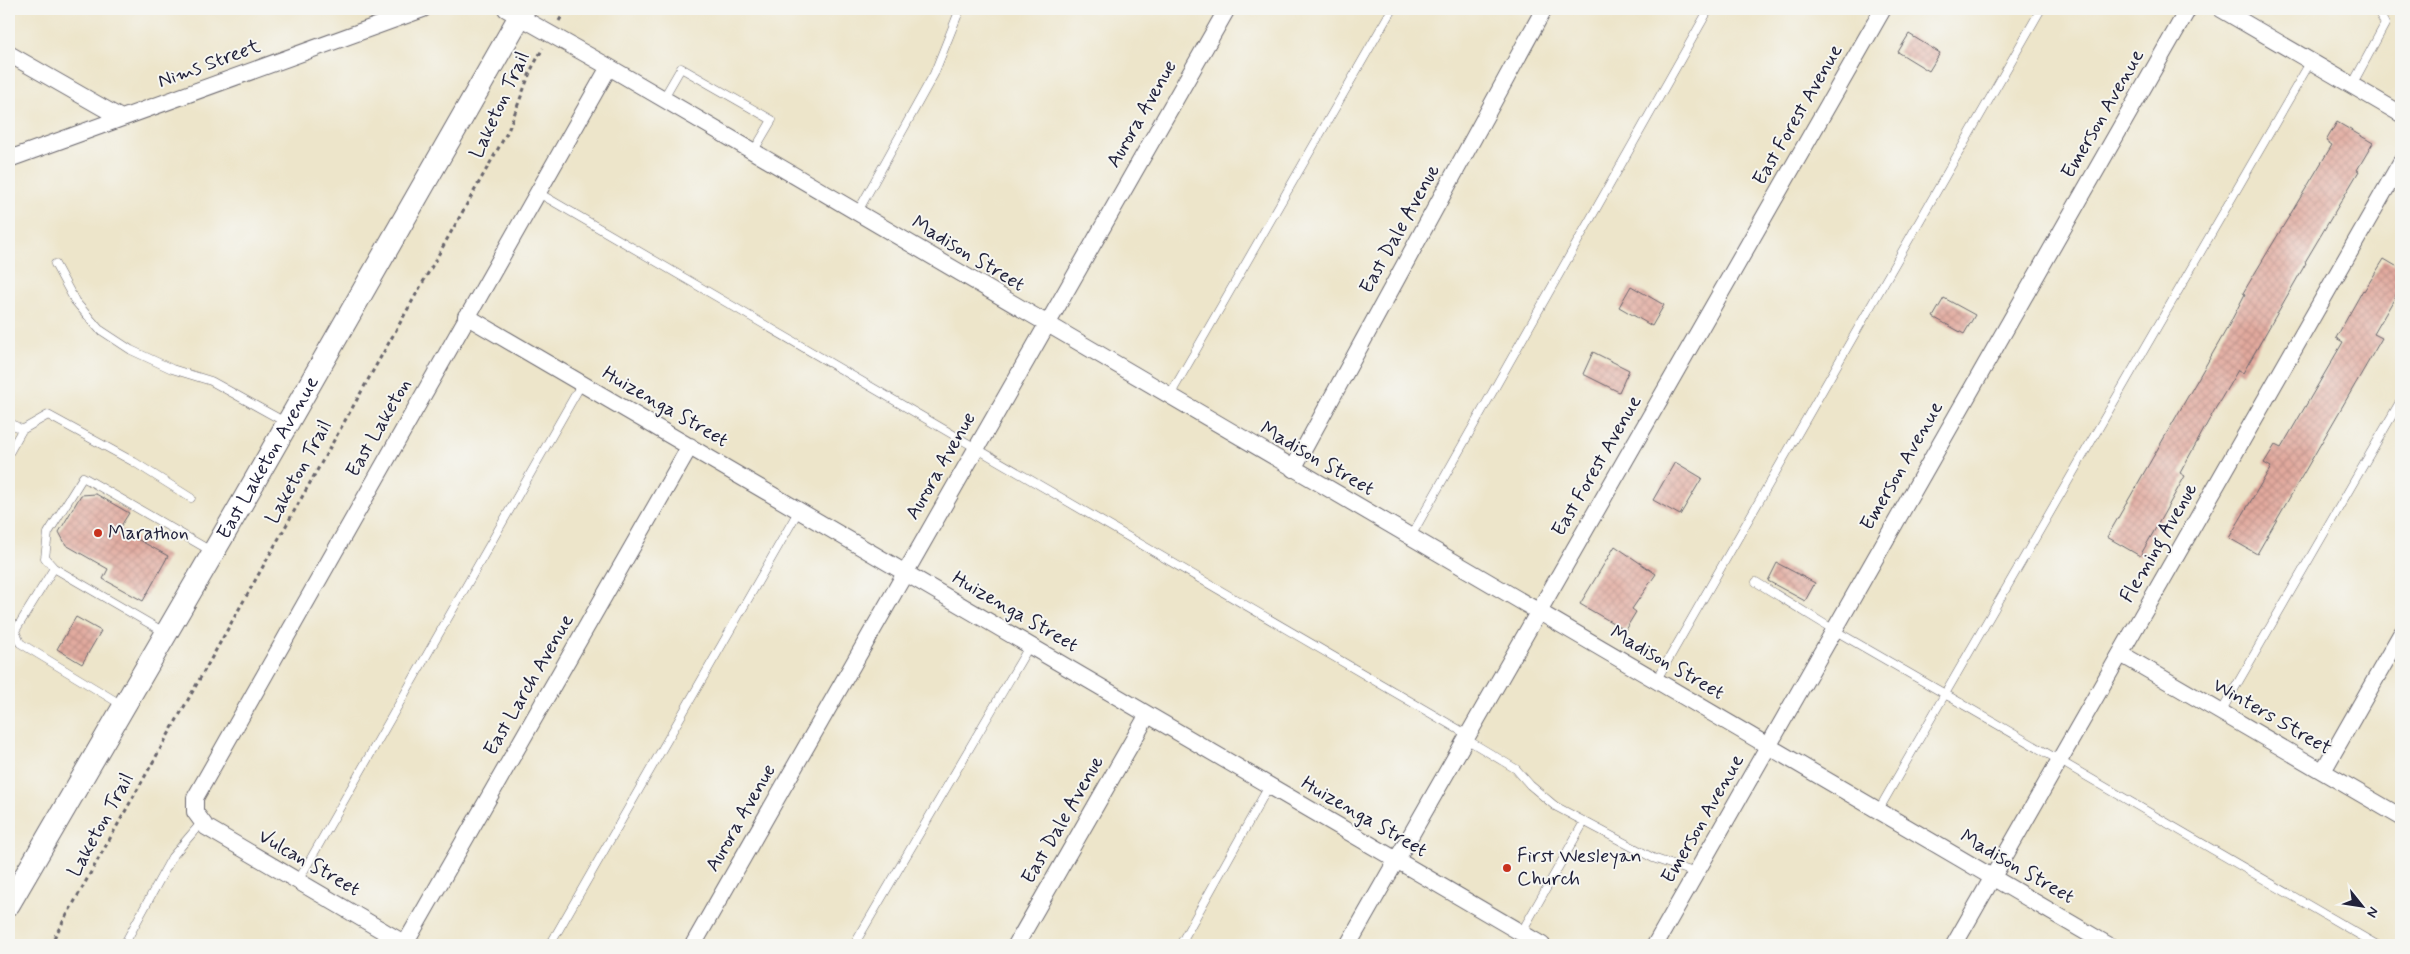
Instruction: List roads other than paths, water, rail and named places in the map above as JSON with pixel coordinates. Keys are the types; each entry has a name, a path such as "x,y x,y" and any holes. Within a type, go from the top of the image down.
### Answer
{"main road":[{"name":"East Laketon Avenue","path":"9,904 287,423 516,11"}],"street":[{"name":"Nims Street","path":"9,159 424,9"},
{"name":"Aurora Avenue","path":"693,945 1226,9"},
{"name":"East Dale Avenue","path":"1293,469 1544,9"},
{"name":"East Forest Avenue","path":"1348,945 1883,9"},
{"name":"Emerson Avenue","path":"1655,945 2188,9"},
{"path":"2221,9 2401,114"},
{"name":"Madison Street","path":"516,11 551,34 609,66 1410,538 2108,945"},
{"path":"9,54 121,118"},
{"name":"East Laketon","path":"198,818 195,798 198,790 609,66"},
{"name":"Fleming Avenue","path":"1954,945 2401,162"},
{"name":"Huizenga Street","path":"466,316 1542,945"},
{"name":"East Larch Avenue","path":"406,945 690,446"},
{"path":"2323,771 2401,634"},
{"name":"Winters Street","path":"2121,654 2401,817"},
{"name":"East Dale Avenue","path":"1016,945 1148,716"},
{"name":"Vulcan Street","path":"198,818 298,881 406,945"}],"lane":[{"path":"858,213 934,74 960,9"},
{"path":"1169,396 1392,9"},
{"path":"1410,538 1709,9"},
{"path":"1656,681 2041,9"},
{"path":"2352,86 2385,24 2377,9"},
{"path":"1878,812 2311,61"},
{"path":"663,99 681,68 772,120 753,152"},
{"path":"537,192 1467,736 1516,769 1530,785 1555,806 1653,858 1696,873"},
{"path":"55,264 75,301 99,329 131,350 172,369 211,381 287,423"},
{"path":"298,881 582,383"},
{"path":"2221,712 2401,400"},
{"path":"9,453 22,430 48,415 134,462 191,498"},
{"path":"9,422 22,430"},
{"path":"166,633 54,568 45,558 48,533 83,477 213,552"},
{"path":"550,945 799,510"},
{"path":"54,568 15,631 20,643 124,706"},
{"path":"1756,582 1834,630 2378,945"},
{"path":"854,945 1030,645"},
{"path":"1180,945 1270,786"},
{"path":"124,945 172,857 198,818"},
{"path":"1521,933 1584,822"}],"place":[{"name":"Marathon","path":"98,533"},
{"name":"First Wesleyan Church","path":"1507,868"}]}
